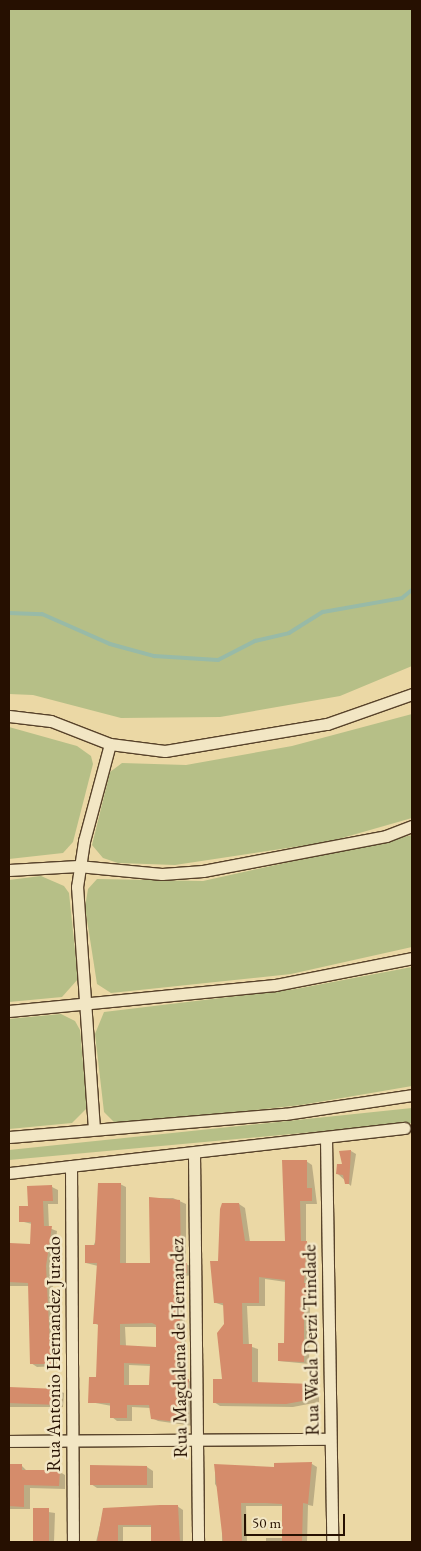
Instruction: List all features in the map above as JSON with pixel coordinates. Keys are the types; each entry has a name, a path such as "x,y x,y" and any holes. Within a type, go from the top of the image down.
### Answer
{"street":[{"path":"9,716 51,721 110,744 165,751 326,724 412,694"},
{"path":"94,1129 78,866 110,744"},
{"path":"9,870 78,866 162,874 203,870 386,836 412,826"},
{"path":"9,1011 86,1005 275,985 412,958"},
{"path":"9,1137 285,1114 412,1095"},
{"path":"9,1173 404,1128"},
{"name":"Rua Wacla Derzi Trindade","path":"326,1138 332,1542"},
{"name":"Rua Magdalena de Hernandez","path":"194,1153 199,1440 198,1542"},
{"name":"Rua Antonio Hernandez Jurado","path":"71,1166 72,1542"},
{"path":"9,1441 329,1439"}],"green space":[{"path":"9,9 412,9 412,666 340,696 220,717 121,718 33,695 9,694"},
{"path":"412,714 412,818 328,842 175,865 118,863 103,858 92,845 110,772 122,763 186,765 292,746"},
{"path":"9,727 77,746 91,756 93,764 73,842 63,853 9,859"},
{"path":"412,835 412,947 291,974 111,993 97,984 85,907 88,889 97,879 203,881"},
{"path":"41,876 64,886 69,893 78,979 62,997 9,1002 9,880"},
{"path":"412,967 412,1086 301,1105 131,1124 115,1123 104,1112 95,1034 104,1012 296,989"},
{"path":"61,1014 75,1021 80,1030 87,1108 72,1123 9,1129 9,1019"},
{"path":"412,1108 412,1123 9,1160 9,1150"}],"building":[{"path":"351,1150 349,1184 345,1184 343,1175 336,1174 337,1164 342,1164 339,1151"},
{"path":"282,1160 307,1160 307,1188 312,1188 312,1201 300,1201 301,1241 307,1241 304,1283 309,1283 310,1300 304,1300 304,1362 278,1361 278,1343 284,1343 285,1280 259,1277 259,1303 242,1303 243,1344 252,1344 252,1382 313,1384 313,1399 286,1404 213,1403 213,1379 222,1379 217,1333 224,1324 223,1303 214,1303 210,1261 218,1261 220,1209 222,1203 239,1203 245,1241 285,1241"},
{"path":"98,1183 121,1183 120,1263 150,1263 149,1197 180,1200 181,1263 187,1263 187,1273 180,1273 180,1325 182,1379 189,1379 187,1423 151,1419 149,1405 127,1405 127,1418 110,1418 110,1403 88,1403 89,1377 96,1377 98,1324 93,1324 97,1263 85,1263 85,1245 95,1245","holes":["152,1323 156,1325 156,1347 120,1345 120,1324","124,1363 150,1364 149,1385 124,1385"]},
{"path":"52,1185 53,1201 43,1201 44,1226 52,1226 46,1266 51,1364 30,1364 28,1283 9,1282 10,1243 30,1244 31,1222 19,1222 19,1206 28,1206 27,1186"},
{"path":"9,1387 58,1389 58,1405 9,1403"},
{"path":"312,1462 308,1504 303,1503 302,1542 282,1542 282,1504 241,1503 242,1542 223,1542 214,1464 274,1467 274,1463"},
{"path":"9,1464 22,1464 22,1470 60,1470 59,1486 24,1485 24,1507 9,1506"},
{"path":"90,1465 147,1466 147,1485 90,1485"},
{"path":"178,1505 180,1542 151,1542 151,1525 118,1525 118,1542 97,1542 103,1508"},
{"path":"33,1508 49,1508 49,1542 33,1542"}],"waterway":[{"path":"9,613 42,614 110,644 154,656 218,660 255,641 289,633 323,612 402,598 412,590"}]}
